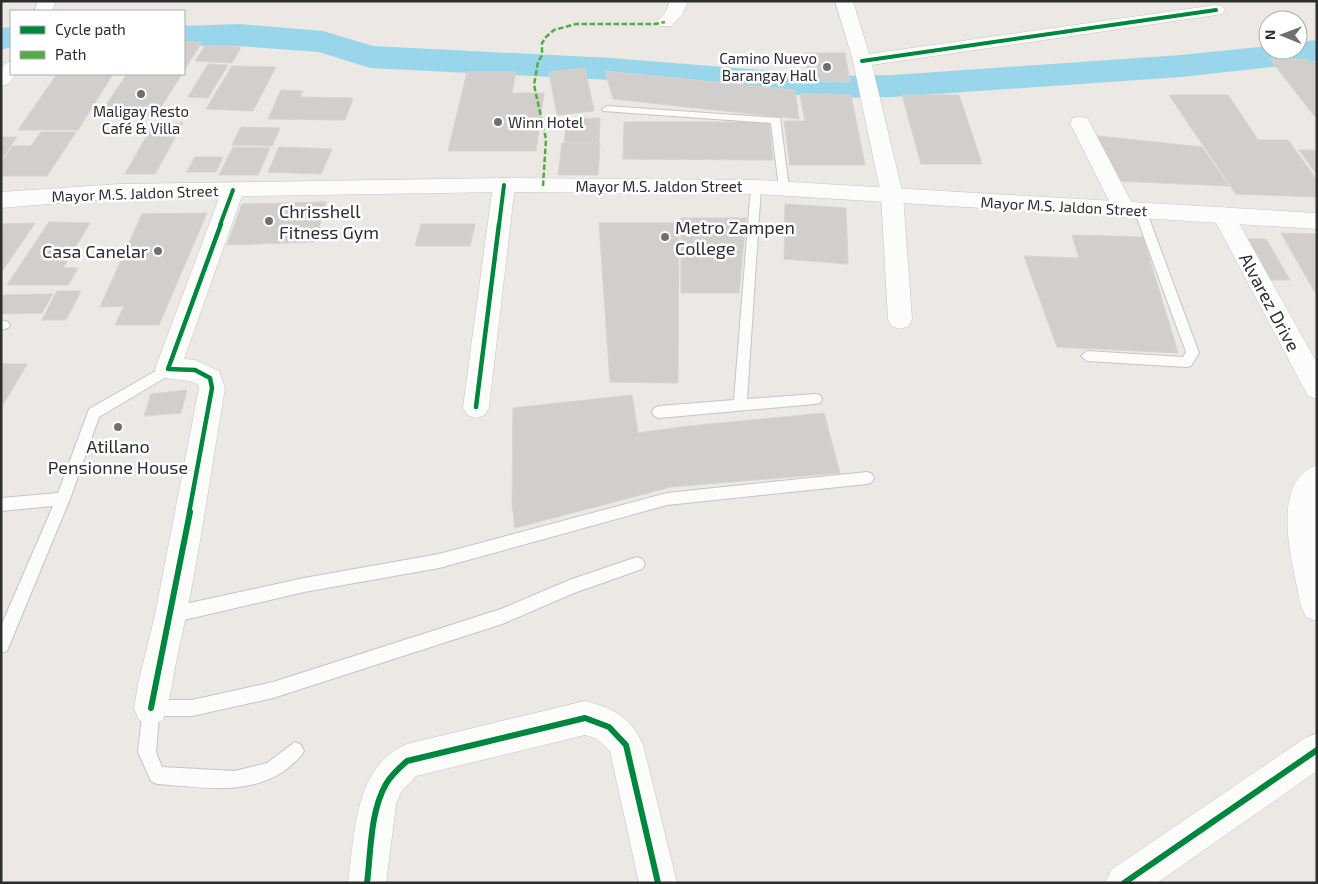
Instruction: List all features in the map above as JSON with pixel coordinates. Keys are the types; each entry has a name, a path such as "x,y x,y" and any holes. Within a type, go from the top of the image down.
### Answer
{"street":[{"path":"665,22 673,15 679,1"},
{"path":"844,1 862,61 892,195 900,319"},
{"path":"862,61 1216,10"},
{"path":"1,80 10,68"},
{"path":"1080,123 1132,210"},
{"path":"476,407 504,185"},
{"name":"Mayor M.S. Jaldon Street","path":"1,200 120,191 504,185 756,186 1317,221"},
{"path":"151,708 154,684 171,615 212,388 210,378 195,370 168,369 233,190"},
{"name":"Alvarez Drive","path":"1223,215 1317,388"},
{"path":"1317,476 1304,494 1301,524 1317,606"},
{"path":"367,883 378,806 385,785 394,772 407,761 585,718 606,723 619,732 626,745 658,883"},
{"path":"1124,883 1317,750"}],"lane":[{"path":"607,109 776,120 784,188"},
{"path":"740,405 756,186"},
{"path":"1087,356 1186,362 1193,353 1132,210"},
{"path":"1,645 63,499 94,413 168,369"},
{"path":"659,412 815,399"},
{"path":"171,615 304,585 439,561 667,499 867,478"},
{"path":"1,505 63,499"},
{"path":"295,751 271,770 236,780 156,775 147,752 151,708 192,708 273,690 502,616 566,589 637,564"}],"building":[{"name":"Maligay Resto Café & Villa","path":"185,42 202,42 185,69"},
{"path":"205,46 241,47 232,63 195,61"},
{"name":"Camino Nuevo Barangay Hall","path":"805,53 845,53 850,82 809,81"},
{"path":"1271,60 1317,61 1317,117 1315,117"},
{"path":"208,64 228,65 208,98 188,97"},
{"path":"232,66 276,67 253,111 206,109"},
{"path":"585,68 594,111 557,115 549,72"},
{"path":"605,71 795,90 799,119 613,99"},
{"name":"Winn Hotel","path":"467,72 516,72 512,93 544,93 536,151 448,151"},
{"path":"56,75 112,75 78,130 18,130"},
{"name":"Maligay Resto Café & Villa","path":"126,75 181,75 156,115 99,115"},
{"path":"281,90 303,91 300,97 353,98 345,120 268,119"},
{"path":"800,94 851,95 865,165 790,165 784,121 805,121"},
{"path":"902,95 959,95 982,164 921,164"},
{"path":"1169,95 1228,95 1258,140 1288,140 1317,180 1317,197 1236,194"},
{"path":"600,118 599,143 564,143 567,119"},
{"path":"624,122 769,122 773,160 623,159"},
{"path":"154,123 183,123 155,174 125,174"},
{"path":"241,127 280,128 272,146 232,145"},
{"path":"41,132 76,132 47,176 1,176 1,162 13,146 31,146"},
{"path":"1079,134 1202,147 1229,186 1116,181"},
{"path":"1,137 17,137 1,160"},
{"path":"562,143 600,143 598,175 558,175"},
{"path":"233,147 270,148 258,175 219,175"},
{"path":"279,147 332,149 321,174 268,172"},
{"path":"1299,150 1317,150 1317,175"},
{"path":"195,157 223,157 216,172 187,172"},
{"path":"326,202 315,242 227,245 242,204"},
{"path":"785,204 846,208 848,264 784,259"},
{"name":"Casa Canelar","path":"207,213 159,325 115,325 124,306 100,307 142,214"},
{"path":"681,218 746,218 739,293 681,293"},
{"path":"49,222 90,223 63,268 78,268 68,285 7,285"},
{"path":"35,223 1,273 1,224"},
{"path":"599,223 679,223 678,383 610,382"},
{"path":"421,224 475,224 470,246 415,246"},
{"path":"1281,233 1317,234 1317,296"},
{"path":"1072,235 1143,237 1178,353 1057,347 1024,256 1079,258"},
{"path":"1243,239 1266,239 1290,280 1266,280"},
{"path":"57,291 81,291 66,320 42,320"},
{"path":"53,294 42,313 1,314 1,295"},
{"path":"1,364 27,364 1,408"},
{"path":"187,390 181,413 144,416 151,394"},
{"path":"632,395 638,433 689,426 824,413 840,473 671,487 515,528 512,503 513,408"}],"waterway":[{"path":"185,36 239,35 323,42 370,57 611,69 835,87 893,86 1181,66 1317,51"},
{"path":"1,39 10,37"}],"marked path":[{"path":"543,186 546,139 534,85 538,62 542,55 542,43 546,37 554,30 576,24 655,24 665,22"}],"cycle path":[{"path":"862,61 1216,10"},
{"path":"476,407 504,185"},
{"path":"151,708 154,684 171,615 212,388 210,378 195,370 168,369 233,190"},
{"path":"367,883 378,804 386,783 407,761 585,718 614,730 626,745 658,883"},
{"path":"1124,883 1317,750"}],"place":[{"name":"Camino Nuevo Barangay Hall","path":"827,67"},
{"name":"Maligay Resto Café & Villa","path":"141,94"},
{"name":"Winn Hotel","path":"498,122"},
{"name":"Chrisshell Fitness Gym","path":"269,221"},
{"name":"Metro Zampen College","path":"665,237"},
{"name":"Casa Canelar","path":"158,251"},
{"name":"Atillano Pensionne House","path":"118,427"}]}
